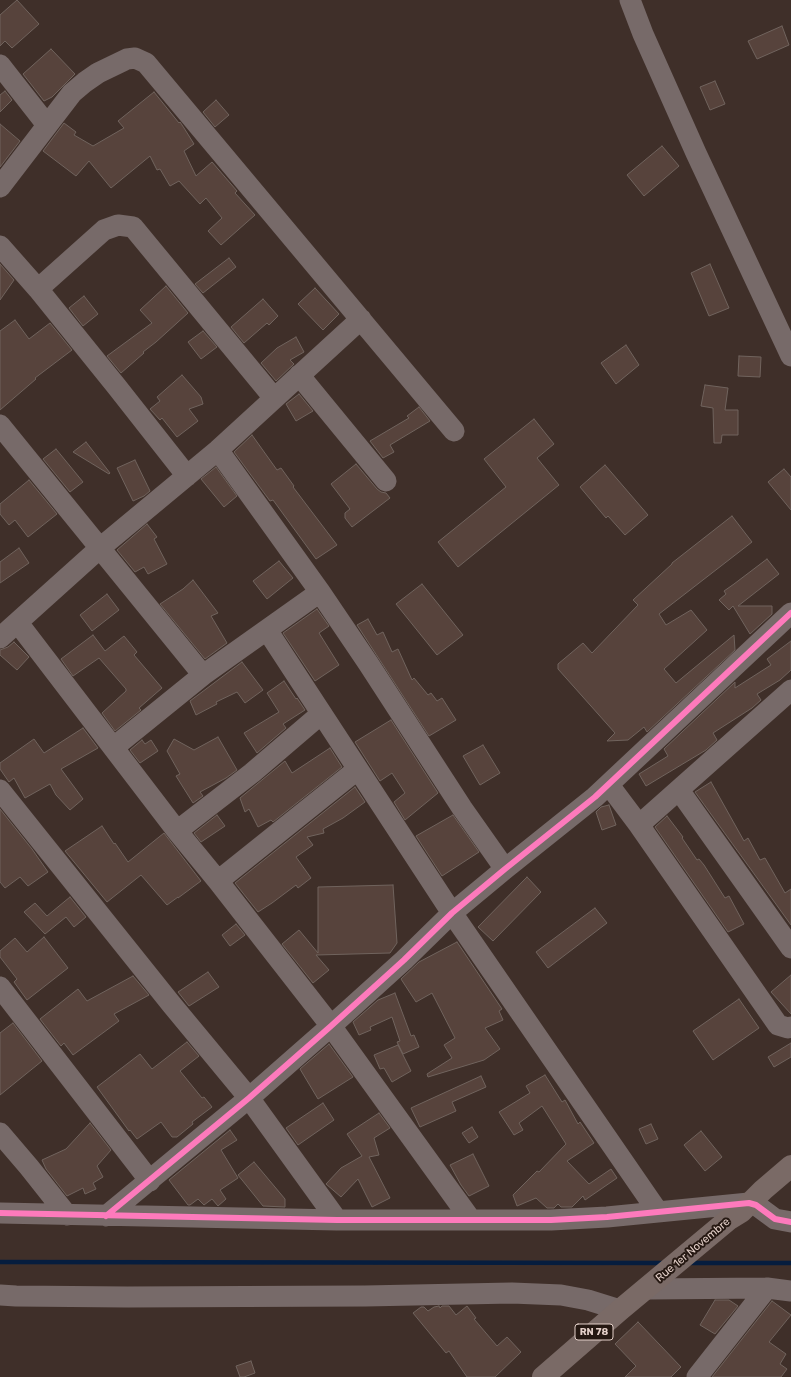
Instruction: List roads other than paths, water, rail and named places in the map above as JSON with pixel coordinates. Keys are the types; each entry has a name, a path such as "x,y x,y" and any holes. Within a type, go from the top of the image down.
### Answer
{"main road":[{"name":"RN 78","path":"744,1210 763,1190 791,1166"},
{"name":"RN 78","path":"744,1210 770,1199 791,1182"},
{"name":"Rue 1er Novembre","path":"647,1289 744,1210"},
{"name":"RN 78","path":"543,1377 620,1310 647,1289"}],"street":[{"path":"630,0 643,34 696,153 791,356"},
{"path":"0,187 72,93 98,73 127,59 135,58 146,63 454,431"},
{"path":"0,65 47,125"},
{"path":"38,289 104,230 118,225 133,227 274,398"},
{"path":"0,246 38,289 187,476"},
{"path":"0,638 100,548 218,450 361,319"},
{"path":"299,375 386,481"},
{"path":"0,425 203,675"},
{"path":"218,450 320,592 462,808 505,869"},
{"path":"114,747 203,675 320,592"},
{"path":"106,1216 150,1181 331,1026 404,960 452,913 595,797 791,613"},
{"path":"18,623 177,831 331,1026 470,1220"},
{"path":"266,630 452,913 658,1212"},
{"path":"640,825 791,690"},
{"path":"177,831 252,773 321,714"},
{"path":"218,881 358,769"},
{"path":"609,784 640,825 778,1025 788,1028 791,1027"},
{"path":"0,790 172,1006 248,1098 337,1220"},
{"path":"679,790 791,948"},
{"path":"0,987 150,1181"},
{"path":"0,1133 67,1215"},
{"path":"0,1213 337,1220 551,1220 658,1212 744,1210 791,1222"},
{"path":"647,1289 767,1288 791,1291"},
{"path":"697,1377 767,1288"},
{"path":"0,1295 135,1297 365,1296 512,1293 561,1295 588,1300 620,1310"}],"waterway":[{"path":"0,1262 664,1263"},
{"path":"688,1263 791,1263"}]}
